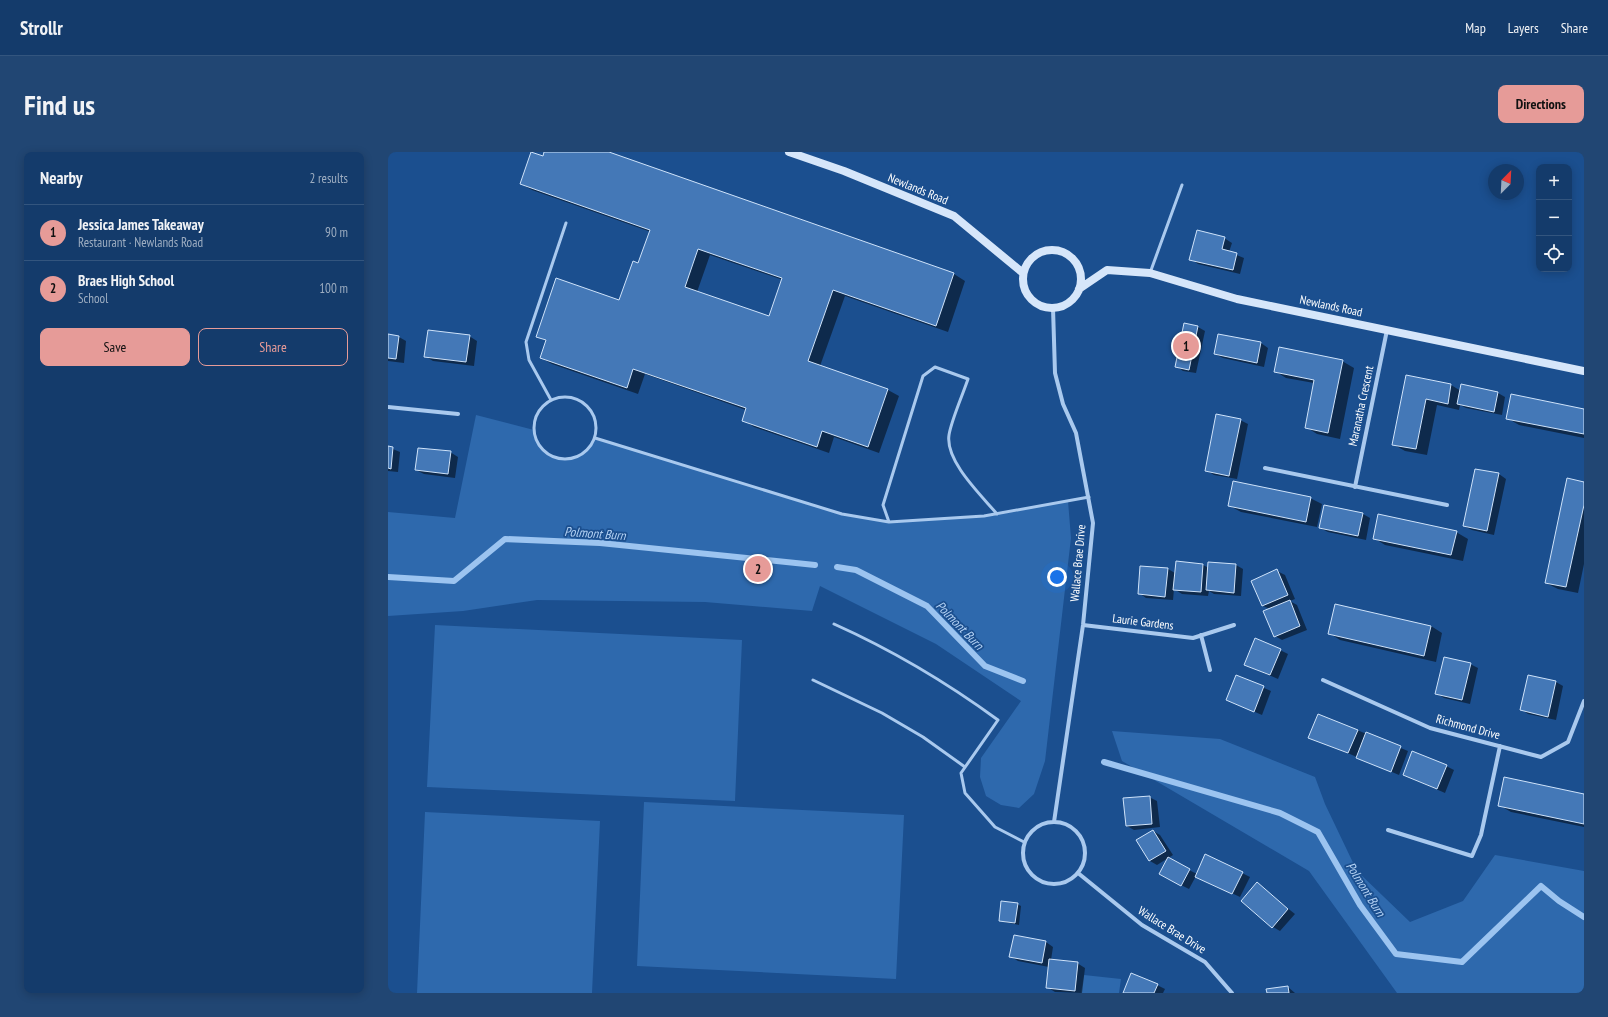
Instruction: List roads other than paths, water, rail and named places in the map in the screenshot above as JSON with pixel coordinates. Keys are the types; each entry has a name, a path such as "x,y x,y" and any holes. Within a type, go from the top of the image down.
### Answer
{"main road":[{"name":"Newlands Road","path":"789,152 844,171 954,216 1023,273"},
{"path":"1049,250 1065,252 1074,259 1079,268 1081,279 1079,289 1073,299 1069,302 1053,308 1043,307 1034,302 1027,295 1023,286 1023,273 1027,263 1034,255 1049,250"},
{"name":"Newlands Road","path":"1079,289 1107,270 1150,273 1237,299 1584,371"}],"street":[{"name":"Wallace Brae Drive","path":"1053,308 1055,373 1063,404 1076,433 1093,524 1083,625 1054,822"},
{"name":"Maranatha Crescent","path":"1355,486 1387,330"},
{"path":"388,407 458,414"},
{"path":"1265,468 1447,505"},
{"name":"Laurie Gardens","path":"1083,625 1193,638 1234,625"},
{"path":"1201,635 1210,670"},
{"name":"Richmond Drive","path":"1323,680 1430,728 1541,757 1568,742 1584,701"},
{"path":"1388,830 1472,856 1481,835 1500,746"},
{"path":"1054,822 1070,827 1082,840 1084,857 1078,873 1070,880 1062,883 1049,884 1040,881 1024,864 1022,854 1024,842 1034,829 1046,823 1054,822"},
{"name":"Wallace Brae Drive","path":"1078,873 1142,925 1205,962 1232,993"}],"lane":[{"path":"1150,273 1182,185"},
{"path":"551,400 529,360 526,342 566,223"},
{"path":"889,522 883,506 923,376 935,367 968,379 949,435 950,453 974,487 997,514"},
{"path":"563,397 575,398 586,405 593,414 596,426 595,438 589,448 579,456 567,459 555,458 545,451 537,442 534,430 536,418 542,407 551,400 563,397"},
{"path":"595,438 842,514 889,522 984,516 1089,497"},
{"path":"834,624 917,666 960,692 998,720 961,773 965,793 995,827 1024,842"},
{"path":"813,680 882,713 911,730 965,767"}],"waterway":[{"name":"Polmont Burn","path":"388,577 454,581 505,539 600,543 815,565"},
{"name":"Polmont Burn","path":"837,567 856,570 927,606 985,666 1023,681"},
{"name":"Polmont Burn","path":"1104,762 1280,813 1318,832 1360,905 1396,954 1462,962 1541,886 1559,901 1584,917"}],"place":[{"name":"Jessica James Takeaway","path":"1186,346"},
{"name":"Braes High School","path":"758,569"}]}
